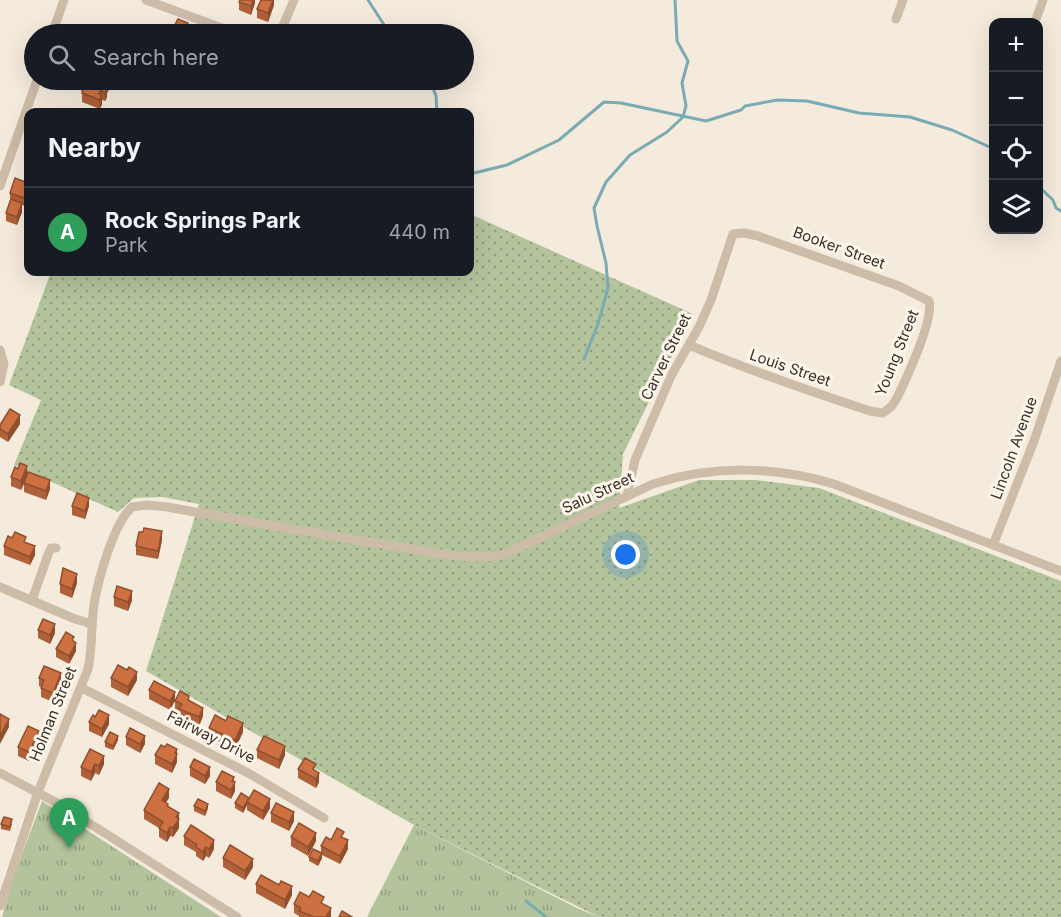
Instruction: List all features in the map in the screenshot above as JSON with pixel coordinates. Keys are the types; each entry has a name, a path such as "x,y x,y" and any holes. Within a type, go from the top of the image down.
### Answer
{"street":[{"path":"56,24 64,0"},
{"path":"146,0 211,24"},
{"path":"284,24 294,0"},
{"path":"896,19 903,0"},
{"path":"1036,18 1043,0"},
{"path":"27,108 34,90"},
{"path":"0,186 24,117"},
{"name":"Booker Street","path":"736,233 758,236 793,247 899,286 929,301"},
{"name":"Carver Street","path":"627,496 635,460 671,376 711,300 731,236 736,233"},
{"name":"Young Street","path":"883,413 892,406 911,365 930,312 929,301"},
{"name":"Louis Street","path":"689,345 780,380 870,411 883,413"},
{"path":"0,350 4,364 0,382"},
{"name":"Lincoln Avenue","path":"993,545 1061,361"},
{"name":"Salu Street","path":"139,505 167,507 481,558 505,554 670,478 699,473 749,470 789,473 834,484 1061,571"},
{"name":"Holman Street","path":"0,906 38,792 82,688 91,654 96,594 117,530 127,512 139,505"},
{"path":"32,600 49,552 51,548 56,548"},
{"path":"0,586 75,619 92,624"},
{"name":"Fairway Drive","path":"82,688 250,774 324,818"},
{"path":"0,772 38,792 237,917"}],"green space":[{"path":"474,216 693,314 623,454 619,508 699,480 756,480 819,488 1061,581 1061,917 599,917 414,825 146,671 199,504 162,497 134,498 118,512 14,465 41,400 9,385 50,276 474,276"},
{"path":"42,801 221,917 2,917 12,881"},
{"path":"414,825 579,909 599,917 367,917"}],"building":[{"path":"240,0 253,0 251,6 239,2"},
{"path":"261,0 273,0 268,13 257,9"},
{"path":"178,19 188,23 187,24 175,24"},
{"path":"84,90 101,90 99,94 102,95 100,100 82,93"},
{"path":"15,178 24,181 24,198 10,193"},
{"path":"11,199 22,203 17,217 6,213"},
{"path":"10,409 20,415 8,434 0,429 0,425"},
{"path":"20,463 27,466 21,481 11,477 15,467 18,469"},
{"path":"28,472 50,480 46,491 24,483"},
{"path":"77,493 89,498 85,511 72,506"},
{"path":"144,528 162,531 158,551 136,546 139,532 143,532"},
{"path":"15,532 26,537 24,542 35,546 30,557 4,546 8,536 12,538"},
{"path":"63,568 77,574 72,589 60,584"},
{"path":"117,586 132,591 128,602 114,597"},
{"path":"43,619 55,624 50,635 38,630"},
{"path":"66,632 74,637 72,640 76,643 69,656 56,649"},
{"path":"118,665 127,670 129,667 137,672 128,687 111,678"},
{"path":"44,666 61,673 53,693 41,688 44,680 39,678"},
{"path":"154,681 175,692 170,701 149,690"},
{"path":"180,691 189,696 188,700 203,708 199,717 179,709 182,704 175,701"},
{"path":"99,710 109,715 102,729 89,722"},
{"path":"0,714 9,719 0,736"},
{"path":"215,715 226,721 228,716 243,723 235,740 209,728"},
{"path":"28,726 39,731 29,752 18,747"},
{"path":"130,728 145,736 140,744 126,737"},
{"path":"110,732 118,736 113,746 105,742"},
{"path":"264,736 285,746 279,760 257,750"},
{"path":"167,744 177,749 172,764 155,755 161,745 165,747"},
{"path":"90,749 104,756 99,766 95,764 91,772 81,767"},
{"path":"305,758 316,764 313,769 319,773 316,779 298,769"},
{"path":"194,759 210,767 205,776 190,767"},
{"path":"222,771 234,777 232,781 235,782 231,790 216,782"},
{"path":"159,783 169,789 162,800 179,813 176,817 179,819 167,833 159,828 163,822 144,810"},
{"path":"254,790 270,799 263,811 247,802"},
{"path":"241,793 249,798 243,808 235,803"},
{"path":"198,799 208,804 205,811 194,806"},
{"path":"276,803 294,812 289,822 271,813"},
{"path":"4,817 12,819 10,827 1,824"},
{"path":"299,823 316,833 308,847 291,837"},
{"path":"191,825 214,840 209,849 206,847 203,852 184,836"},
{"path":"337,828 344,832 341,837 348,840 340,856 321,846 326,837 331,840"},
{"path":"230,845 253,859 245,871 223,858"},
{"path":"313,849 322,853 318,861 309,857"},
{"path":"261,875 279,885 281,881 292,886 285,900 256,884"},
{"path":"313,891 324,897 321,903 331,908 326,917 311,917 299,911 301,908 294,904 300,892 309,897"},
{"path":"342,911 352,917 339,917"}],"waterway":[{"path":"368,0 384,24"},
{"path":"584,359 598,324 608,288 606,263 594,208 606,182 630,155 667,132 683,117 686,106 682,83 688,61 677,41 675,0"},
{"path":"434,90 437,108"},
{"path":"474,173 507,165 559,140 604,102 621,103 706,121 741,110 745,106 777,100 807,101 859,113 910,117 952,130 989,147"},
{"path":"1043,191 1061,211"},
{"path":"526,901 546,917"}],"place":[{"name":"Rock Springs Park","path":"69,848"}]}
